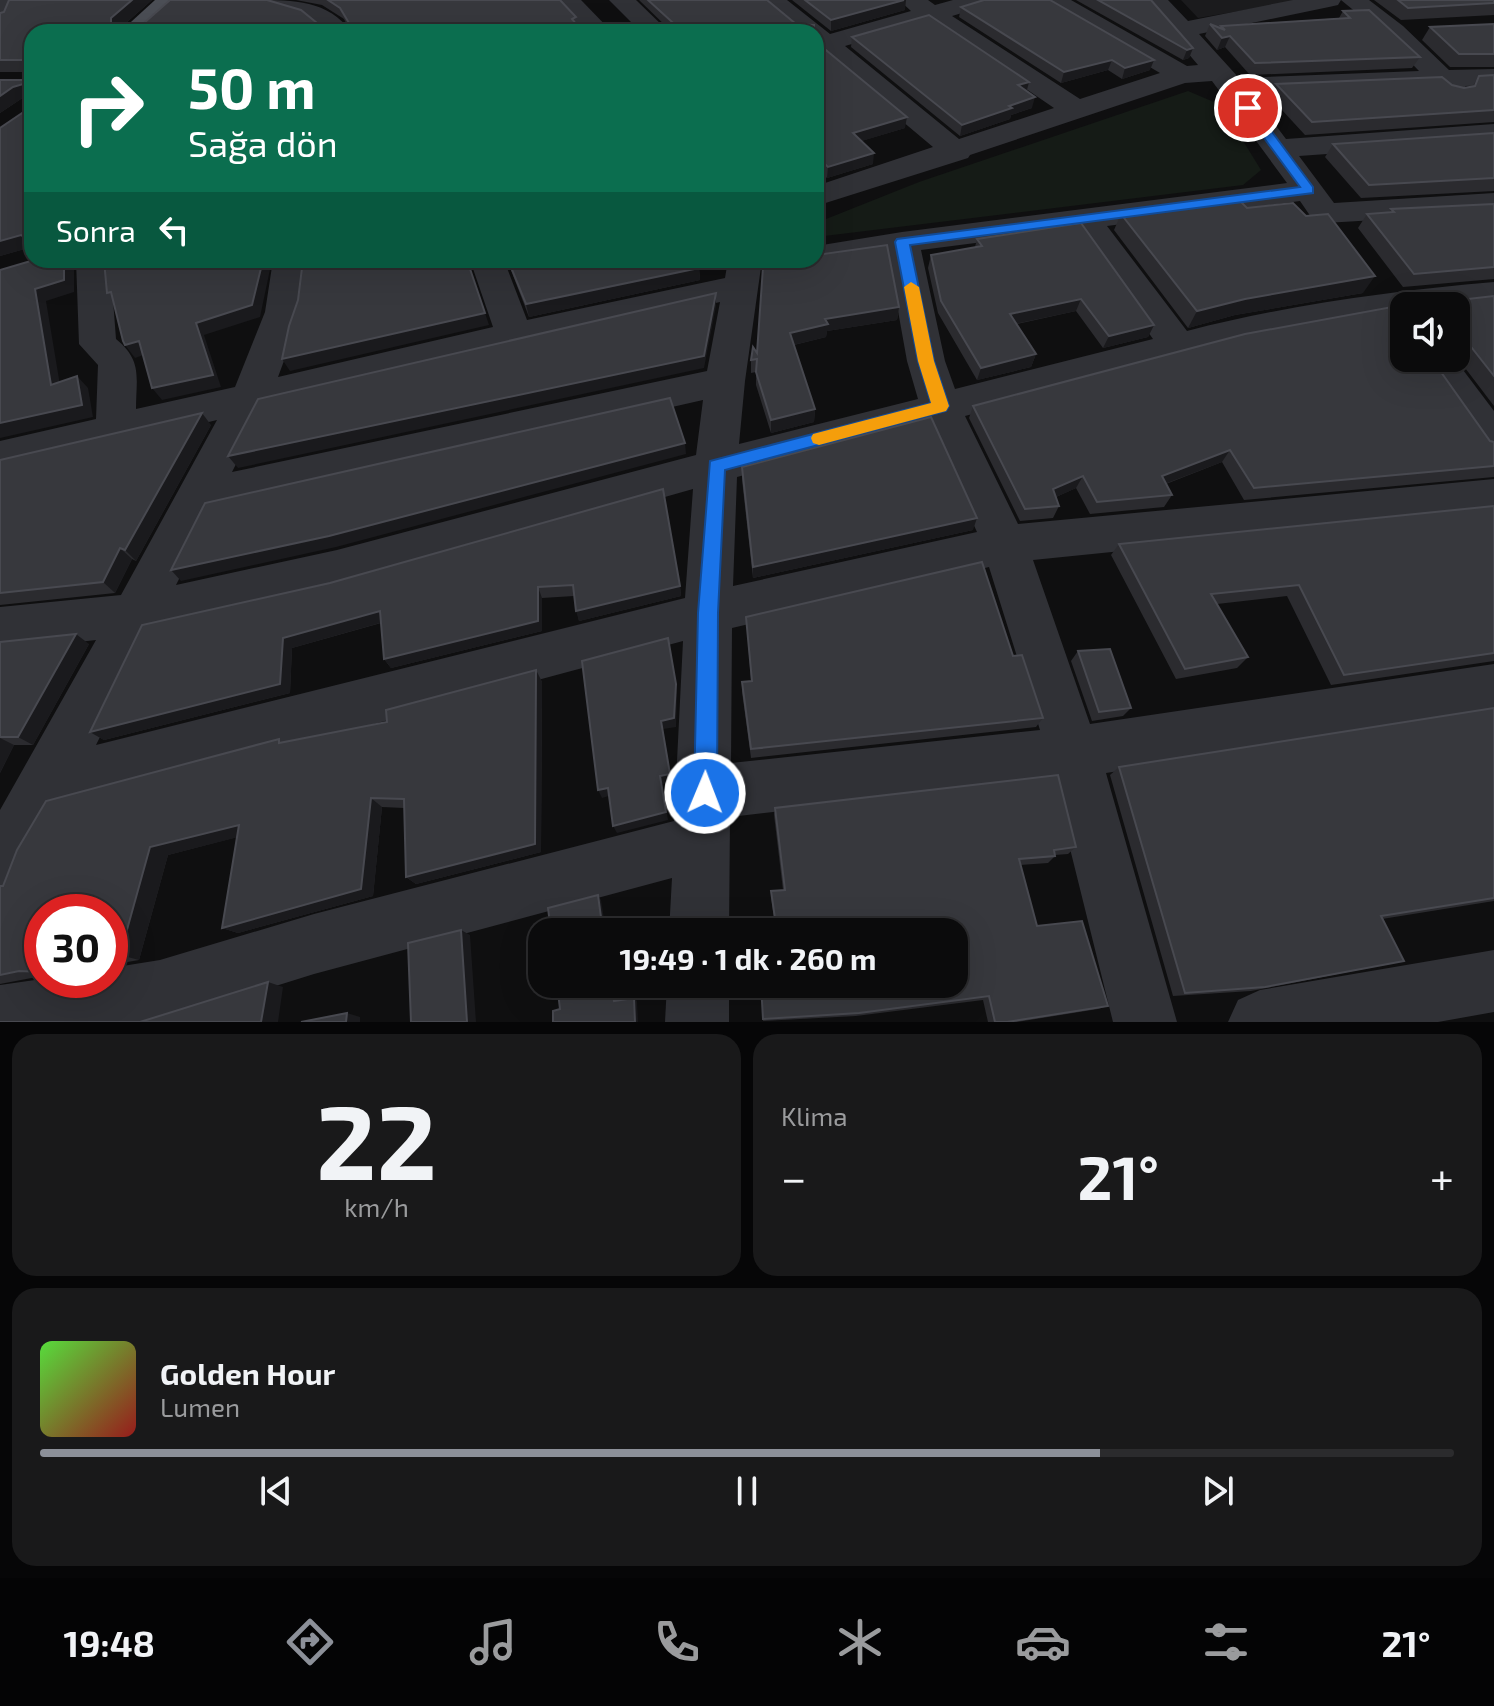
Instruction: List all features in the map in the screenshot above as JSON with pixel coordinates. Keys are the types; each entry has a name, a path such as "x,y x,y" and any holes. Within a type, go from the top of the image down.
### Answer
{"main road":[{"path":"148,24 163,2"}],"street":[{"path":"270,0 316,14 328,24"},
{"path":"567,0 585,24"},
{"path":"621,0 647,24"},
{"path":"771,0 800,24"},
{"path":"824,37 922,8 980,0"},
{"path":"1053,0 1182,75 1226,80 1365,79 1399,82 1494,77"},
{"path":"1155,0 1226,80 1325,213"},
{"path":"1183,30 1329,0"},
{"path":"1353,0 1394,31 1494,133"},
{"path":"922,8 1077,110"},
{"path":"1394,31 1423,29"},
{"path":"824,44 957,152"},
{"path":"824,194 1182,75"},
{"path":"1278,149 1494,133"},
{"path":"824,256 902,242 1085,219 1325,213 1494,203"},
{"path":"1085,219 1177,345"},
{"path":"902,242 926,361 940,406 1005,544 1073,752 1145,1022"},
{"path":"93,268 98,344 117,360 116,428"},
{"path":"7,843 47,784 250,397 277,331 291,268"},
{"path":"490,268 514,335"},
{"path":"0,457 514,335 743,272 725,381 716,466 708,613 700,918"},
{"path":"1470,296 1494,294"},
{"path":"0,629 133,615 337,570 1177,345 1390,301"},
{"path":"1449,372 1479,398 1494,441"},
{"path":"198,497 725,381"},
{"path":"47,784 708,613 1005,544 1494,496"},
{"path":"0,1017 160,991 704,818 1073,752 1494,688"},
{"path":"1260,1022 1494,981"},
{"path":"697,1022 698,998"}],"shaded area":[{"path":"1181,0 1305,0 1198,18"},
{"path":"1188,91 1221,105 1261,170 1243,185 824,236 824,220 919,182"}],"building":[{"path":"9,0 132,0 111,18 111,23 144,23 170,0 267,0 301,10 317,23 349,23 340,8 328,0 560,0 576,17 572,19 576,24 24,24 24,60 0,60 0,13 4,12"},
{"path":"648,0 767,0 796,24 674,24"},
{"path":"805,0 904,0 831,20"},
{"path":"984,0 1050,0 1154,60 1125,68 1112,60 1064,72 961,7"},
{"path":"1098,0 1151,0 1193,48 1187,50"},
{"path":"1398,0 1494,0 1494,3 1408,8"},
{"path":"1369,10 1420,57 1255,63 1230,36 1222,38 1210,24 1225,30 1221,26 1350,18 1343,11"},
{"path":"929,15 1029,82 1018,85 1035,97 962,125 852,37"},
{"path":"1494,24 1494,54 1459,54 1430,27"},
{"path":"824,48 907,117 853,133 874,153 828,167 824,163"},
{"path":"1494,75 1494,110 1312,122 1276,84 1442,77 1452,85 1464,88 1475,86 1479,76"},
{"path":"0,80 24,80 24,85 13,87 0,96"},
{"path":"24,112 24,237 21,235 0,241 0,128"},
{"path":"1494,133 1494,178 1369,185 1333,144"},
{"path":"1236,197 1247,208 1293,203 1306,216 1328,214 1375,276 1245,299 1197,311 1121,214"},
{"path":"1494,204 1494,267 1414,274 1367,214 1394,212 1391,209"},
{"path":"1081,223 1154,325 1109,336 1081,299 1010,314 1036,354 981,368 941,301 931,255 982,246 977,239"},
{"path":"887,245 899,307 825,319 828,324 790,333 815,409 771,420 756,372 757,359 751,360 753,347 757,353 763,268 824,268 824,254"},
{"path":"24,263 24,268 64,268 64,280 35,289 51,385 77,376 82,405 0,423 0,270"},
{"path":"105,268 261,268 252,305 196,323 213,375 152,388 139,341 125,345 111,292 107,293"},
{"path":"302,268 470,268 485,313 282,359 298,300"},
{"path":"511,268 699,268 526,304"},
{"path":"716,293 704,356 228,456 258,399"},
{"path":"1494,296 1494,376 1470,346 1470,299"},
{"path":"1390,307 1390,372 1441,372 1490,441 1494,442 1494,466 1254,488 1230,450 1162,476 1172,495 1097,502 1083,476 1053,489 1059,506 1025,509 973,406 1245,334"},
{"path":"670,398 685,443 329,536 171,570 205,503"},
{"path":"202,413 125,550 120,548 103,582 0,593 0,460"},
{"path":"931,417 977,518 753,567 742,467"},
{"path":"663,489 680,586 576,611 573,585 538,587 538,621 384,659 380,611 283,638 280,684 90,732 142,625 330,583"},
{"path":"1494,506 1494,653 1344,675 1299,585 1211,594 1248,657 1185,669 1119,544"},
{"path":"982,562 1013,656 1022,655 1043,718 751,749 742,682 752,681 746,617"},
{"path":"76,634 18,737 0,737 0,642"},
{"path":"668,638 676,684 674,718 661,721 670,774 660,776 666,812 613,826 608,788 598,790 582,661"},
{"path":"1110,649 1131,708 1099,712 1078,651"},
{"path":"536,670 535,844 406,877 404,799 371,798 361,889 222,928 239,825 150,847 128,926 128,894 24,894 24,971 0,975 0,886 3,886 17,850 46,801 279,739 279,743 387,722 386,710"},
{"path":"1494,708 1494,898 1381,916 1404,961 1265,987 1185,993 1119,767"},
{"path":"1058,775 1076,847 1054,850 1055,856 1019,859 1037,926 1082,921 1108,1006 995,1022 989,996 859,1013 763,1019 762,998 968,998 968,918 775,918 771,891 785,890 775,808"},
{"path":"598,895 601,918 549,918 548,908"},
{"path":"461,930 467,1022 411,1022 408,943"},
{"path":"268,982 261,1022 140,1022"},
{"path":"559,998 613,998 614,1001 634,998 635,1022 553,1022 553,1011 560,1009"},
{"path":"347,1013 346,1022 301,1022"}],"slow traffic":[{"path":"819,438 940,406 926,361 911,287"}],"route":[{"path":"705,793 708,613 716,466 940,406 926,361 902,242 1309,190 1248,108"}]}
